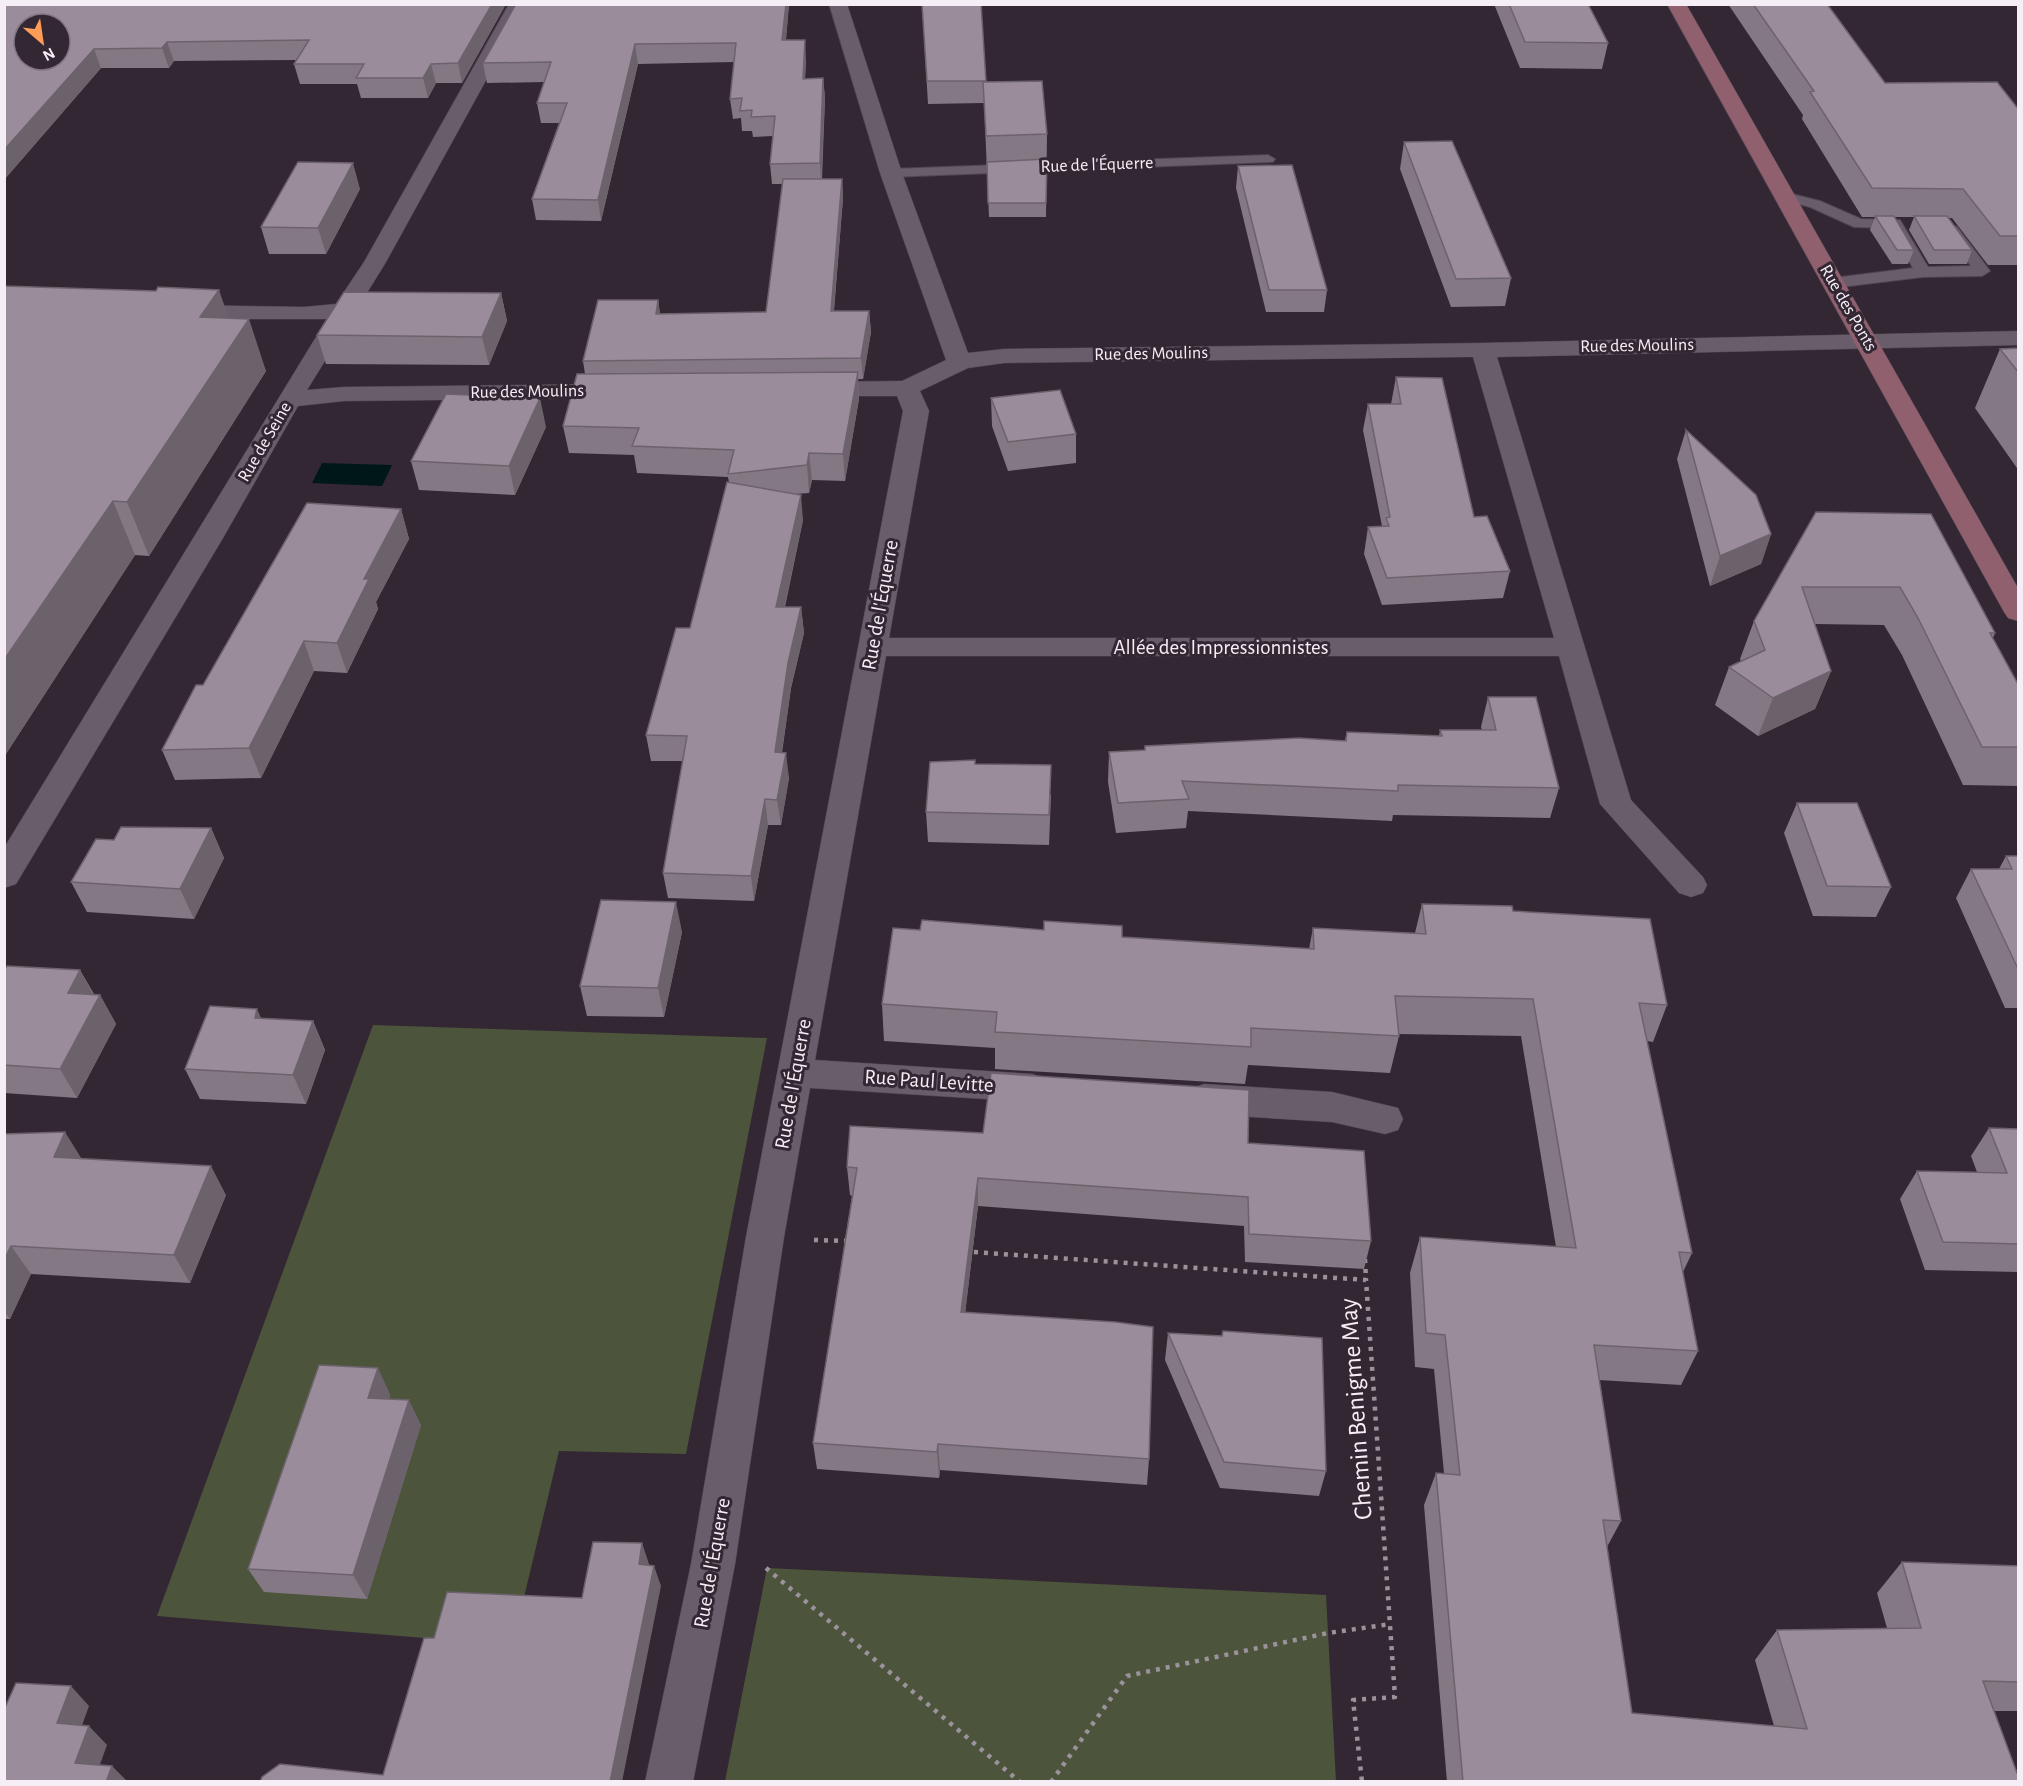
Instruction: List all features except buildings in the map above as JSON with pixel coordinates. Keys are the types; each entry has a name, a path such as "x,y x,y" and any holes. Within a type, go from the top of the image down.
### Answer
{"main road":[{"name":"Rue des Ponts","path":"1676,4 2019,612"}],"street":[{"name":"Rue de Seine","path":"4,876 209,538 343,311 375,262 519,4"},
{"path":"838,4 891,173 959,363"},
{"path":"160,311 304,314 343,311"},
{"name":"Rue des Moulins","path":"786,389 906,388 959,363 978,358 1004,356 1482,350 2019,338"},
{"path":"1482,350 1490,367 1616,804 1691,885"},
{"name":"Rue de l'Équerre","path":"669,1782 713,1564 765,1237 916,411 906,388"},
{"name":"Rue des Moulins","path":"290,399 344,394 643,391"},
{"name":"Allée des Impressionnistes","path":"872,647 1570,647"},
{"name":"Rue Paul Levitte","path":"795,1073 1069,1090"},
{"path":"1177,1097 1332,1107 1385,1119"}],"lane":[{"name":"Rue de l'Équerre","path":"891,173 1268,159"},
{"path":"1784,196 1815,204 1859,224 1916,223"},
{"path":"1895,223 1923,272"},
{"path":"1833,283 1923,272 1982,271 1947,223 1936,223"}],"path":[{"name":"Chemin Benigme May","path":"974,1252 1366,1280 1395,1697 1353,1700 1362,1782"},
{"path":"1365,1256 1366,1280"},
{"path":"713,1564 767,1568 1020,1782"},
{"path":"1051,1782 1127,1676 1328,1633 1391,1624"}],"green space":[{"path":"373,1025 767,1038 686,1454 559,1451 520,1614 449,1640 157,1616"},
{"path":"767,1568 1326,1595 1336,1781 725,1781"}],"shaded area":[{"path":"322,463 392,465 382,486 312,483"}]}
